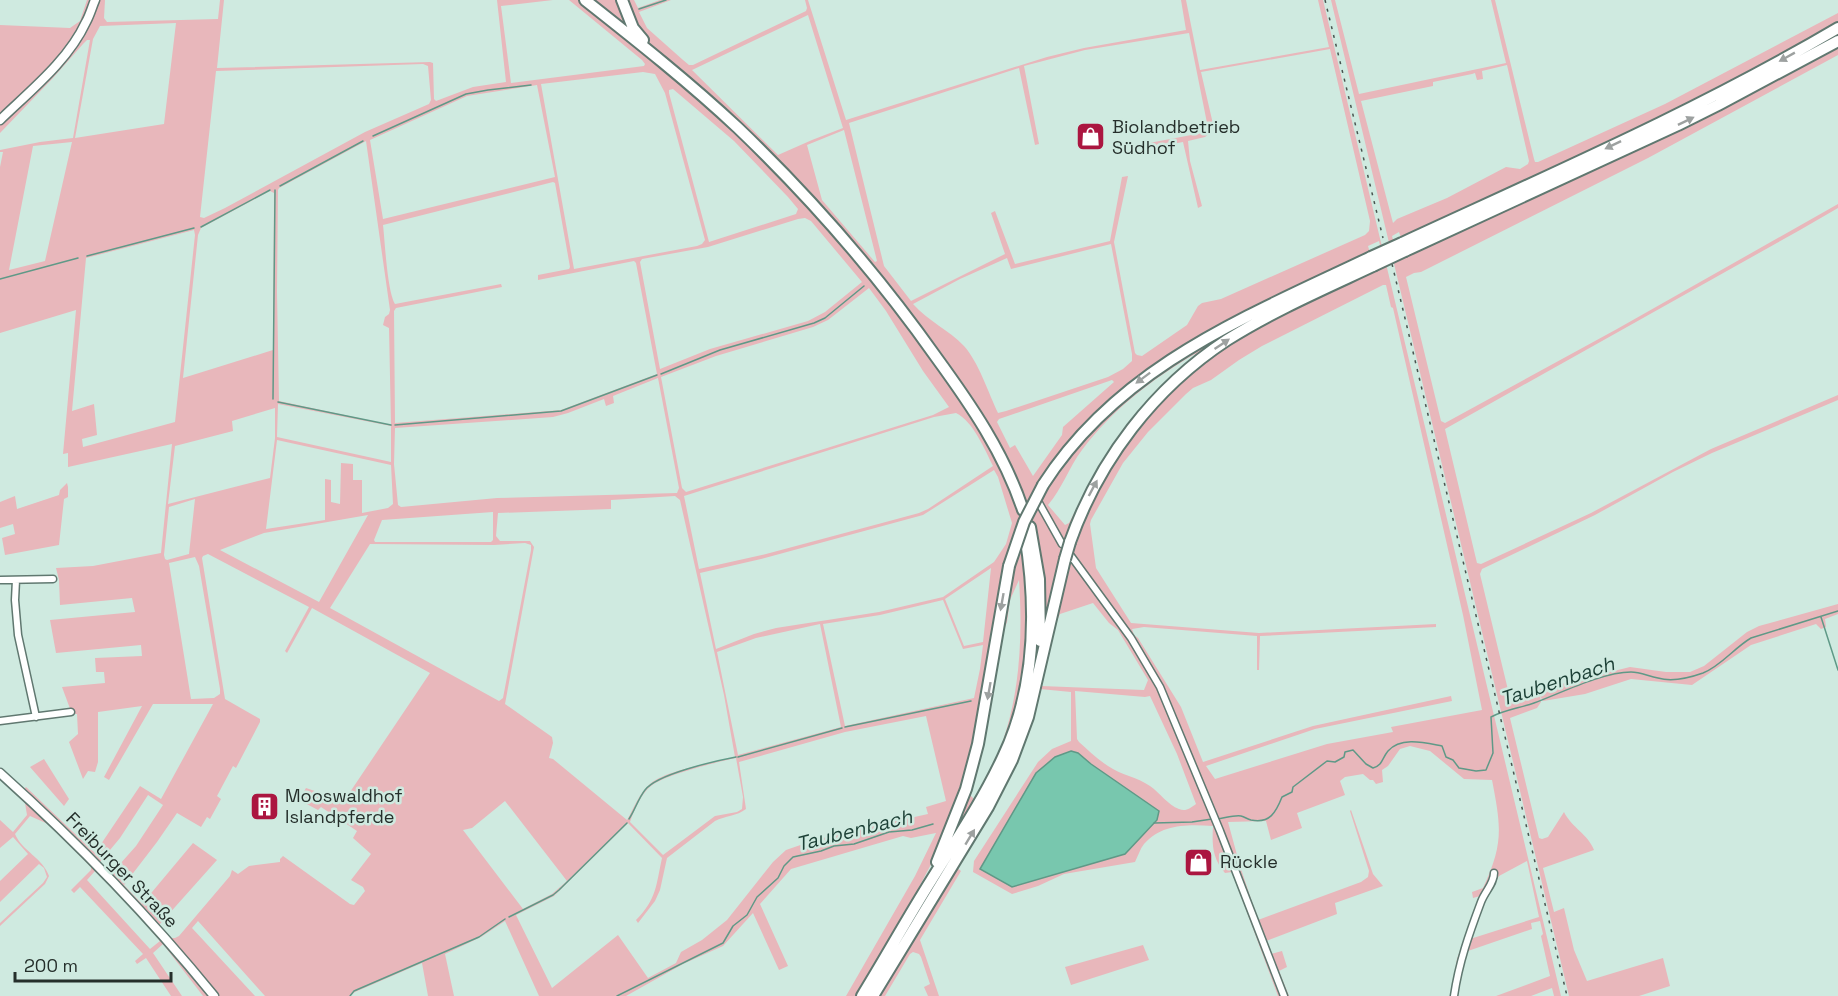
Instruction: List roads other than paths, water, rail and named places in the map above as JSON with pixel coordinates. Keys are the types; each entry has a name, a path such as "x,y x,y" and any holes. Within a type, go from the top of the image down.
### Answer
{"highway":[{"path":"585,0 724,116 797,187 829,222 937,357 990,436 1010,474 1023,510"},
{"path":"592,0 644,40 709,98 724,116"},
{"path":"622,0 633,28 644,40"},
{"path":"930,881 966,789 978,744 1009,566 1024,522 1043,485 1064,454 1115,400 1154,370 1220,330 1404,247 1710,97 1838,28"},
{"path":"1404,247 1574,174 1708,110 1838,40"},
{"path":"873,996 976,826 1012,760 1025,726 1068,557 1066,543 1093,486 1112,455 1144,413 1175,381 1204,356 1239,333 1372,262"},
{"path":"862,996 1003,758 1020,709 1028,673 1032,623 1028,531 1036,560 1039,586 1040,663"}],"street":[{"path":"0,120 57,64 73,44 95,0"},
{"path":"1039,503 1066,543"},
{"path":"1068,557 1128,634 1156,679 1170,707 1284,996"},
{"path":"0,580 53,579"},
{"path":"16,580 18,635 36,717"},
{"path":"0,721 71,712"},
{"name":"Freiburger Straße","path":"0,772 105,872 173,946 214,996"},
{"path":"1454,996 1459,965 1482,900 1494,880 1494,873"}],"waterway":[{"path":"639,9 666,0"},
{"path":"373,136 466,94 531,85"},
{"path":"280,186 363,141"},
{"path":"201,227 270,190"},
{"path":"273,399 275,190"},
{"path":"87,256 194,228"},
{"path":"0,279 78,258"},
{"path":"661,374 720,350 814,323 825,318 864,286"},
{"path":"395,425 561,411 657,375"},
{"path":"278,402 391,425"},
{"name":"Taubenbach","path":"1217,819 1242,816 1258,821 1268,818 1275,812 1282,797 1292,792 1293,787 1327,761 1335,762 1344,757 1345,752 1353,750 1373,768 1381,763 1393,746 1407,742 1429,743 1442,746 1446,757 1453,760 1459,768 1486,770 1493,753 1491,717 1608,675 1634,672 1669,680 1698,675 1716,666 1751,638 1838,611"},
{"path":"1821,617 1838,670"},
{"path":"845,727 971,701"},
{"path":"738,757 842,728"},
{"path":"629,819 643,793 651,784 687,769 736,757"},
{"name":"Taubenbach","path":"1154,823 1212,819"},
{"path":"509,917 553,895 627,823"},
{"name":"Taubenbach","path":"617,996 723,943 733,926 747,915 757,897 778,878 784,866 793,857 834,846 854,844 889,832 912,830 933,824"},
{"path":"350,996 354,991 479,937 505,919"}],"railway":[{"path":"1325,0 1383,238"},
{"path":"1392,264 1567,996"}],"place":[{"name":"Biolandbetrieb Südhof","path":"1091,137"},
{"name":"Mooswaldhof Islandpferde","path":"264,806"},
{"name":"Rückle","path":"1199,862"}]}
